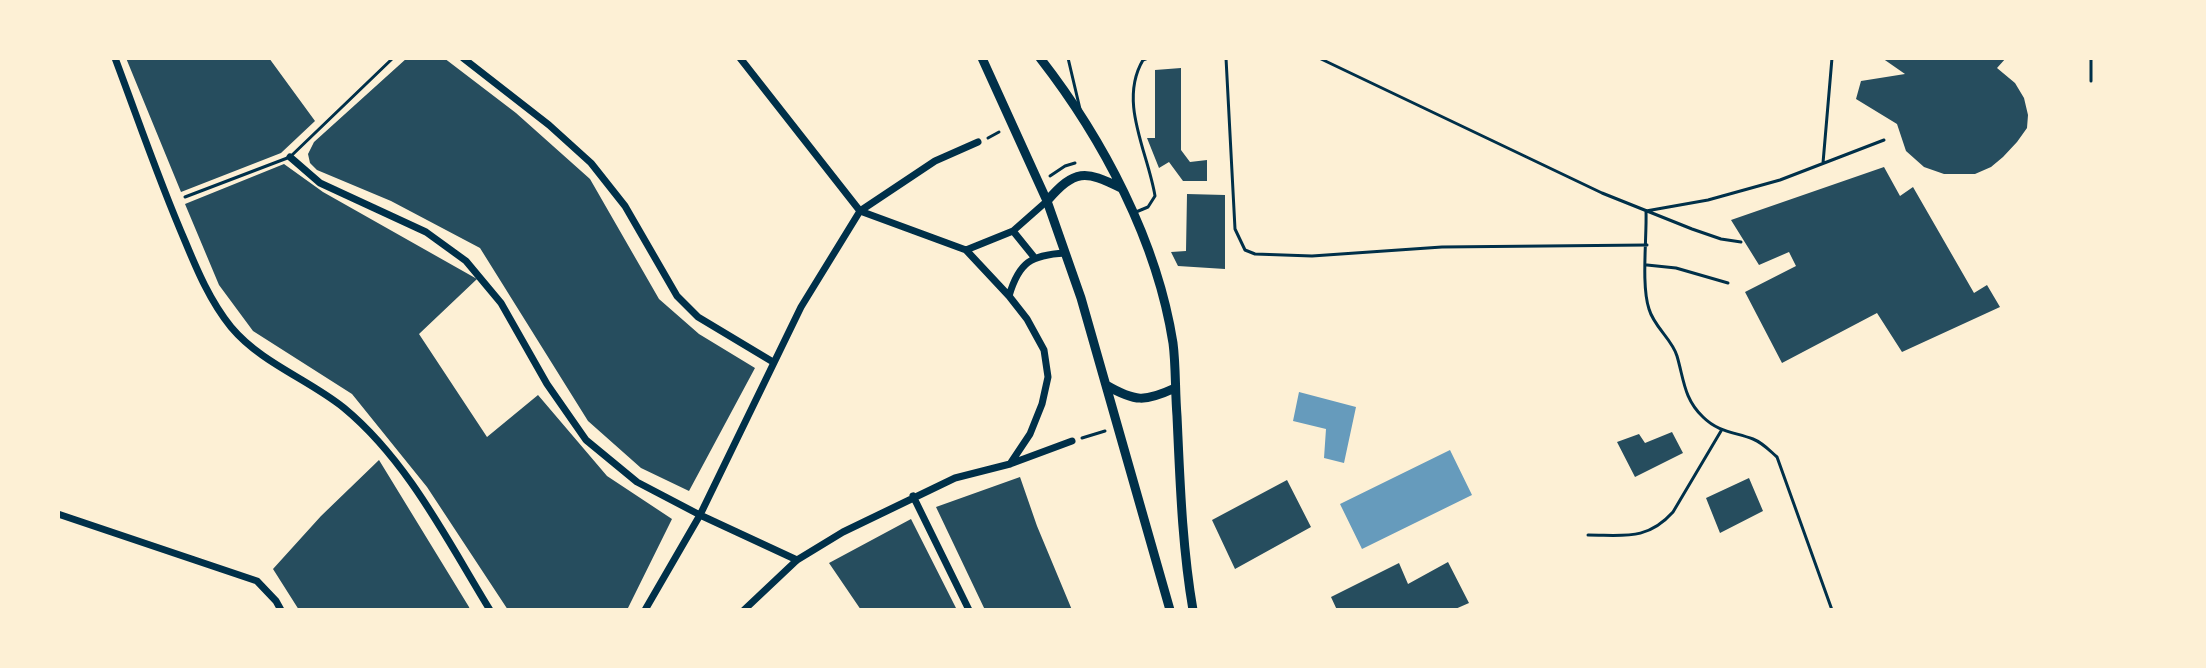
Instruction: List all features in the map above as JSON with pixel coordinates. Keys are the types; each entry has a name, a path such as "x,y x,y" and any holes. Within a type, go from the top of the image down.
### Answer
{"main road":[{"path":"982,58 1047,201 1065,253 1170,610"},
{"path":"1040,58 1085,124 1121,188 1161,284 1173,345 1185,565 1193,610"},
{"path":"1047,201 1061,184 1083,174 1095,175 1121,188"},
{"path":"1106,385 1124,396 1141,400 1175,388"}],"street":[{"path":"115,58 170,207 205,288 231,328 276,365 311,384 344,408 378,439 418,492 490,610"},
{"path":"463,58 549,125 591,163 625,206 677,296 698,317 773,362"},
{"path":"740,58 860,211 966,250 1027,319 1044,350 1048,377 1036,419 1010,464"},
{"path":"645,610 700,515 773,362 823,268 860,211 924,167 978,142"},
{"path":"290,157 320,183 426,232 466,261 501,303 547,384 586,440 637,482 797,560"},
{"path":"966,250 1013,231 1047,201"},
{"path":"1013,231 1034,257"},
{"path":"1009,296 1021,268 1034,257 1065,253"},
{"path":"744,610 797,560 843,532 955,478 1010,464 1072,441"},
{"path":"913,496 969,610"},
{"path":"58,514 257,581 281,610"}],"lane":[{"path":"185,197 290,157 393,58"},
{"path":"1068,58 1085,124"},
{"path":"1133,212 1148,207 1155,196 1133,105 1136,71 1148,58"},
{"path":"1226,58 1235,229 1245,250 1255,254 1312,256 1442,247 1647,245"},
{"path":"1319,58 1602,193 1721,239 1741,242"},
{"path":"1823,163 1832,58"},
{"path":"2091,58 2091,81"},
{"path":"1646,211 1708,200 1780,180 1884,140"},
{"path":"1646,211 1648,308 1676,353 1683,388 1704,418 1721,431 1752,438 1777,457 1832,610"},
{"path":"1647,265 1676,268 1728,283"},
{"path":"1588,535 1639,535 1651,532 1664,523 1721,431"}],"path":[{"path":"1072,441 1105,431"}],"water":[{"path":"1299,392 1356,407 1344,463 1324,458 1326,429 1293,421"},
{"path":"1450,450 1472,495 1362,549 1340,504"}],"building":[{"path":"126,58 269,58 315,121 281,153 181,192"},
{"path":"407,58 444,58 516,113 590,179 659,299 699,334 755,368 689,491 641,468 588,421 480,248 391,201 317,170 310,163 308,154 314,142"},
{"path":"1882,58 2006,58 1997,68 2015,83 2024,98 2027,128 2003,157 1975,174 1944,174 1924,167 1906,151 1897,124 1856,99 1861,81 1905,74"},
{"path":"1181,68 1181,150 1190,162 1207,160 1207,181 1183,181 1169,162 1159,168 1147,138 1155,138 1155,70"},
{"path":"284,164 323,192 477,279 419,334 487,437 538,395 607,476 672,519 627,610 508,610 427,487 352,394 253,331 219,285 185,204"},
{"path":"1884,167 1900,196 1913,187 1974,293 1987,285 2000,307 1902,352 1877,313 1782,363 1745,292 1796,266 1789,252 1759,265 1731,220"},
{"path":"1187,194 1225,195 1225,269 1178,266 1171,252 1186,251"},
{"path":"1672,432 1683,453 1635,477 1617,442 1639,434 1645,443"},
{"path":"379,460 470,610 299,610 273,569 321,516"},
{"path":"1020,477 1072,610 985,610 936,507"},
{"path":"1749,478 1763,511 1720,533 1706,498"},
{"path":"1287,480 1311,527 1235,569 1212,520"},
{"path":"911,519 957,610 861,610 829,563"},
{"path":"1448,562 1469,603 1453,610 1337,610 1331,597 1399,563 1408,584"}]}
